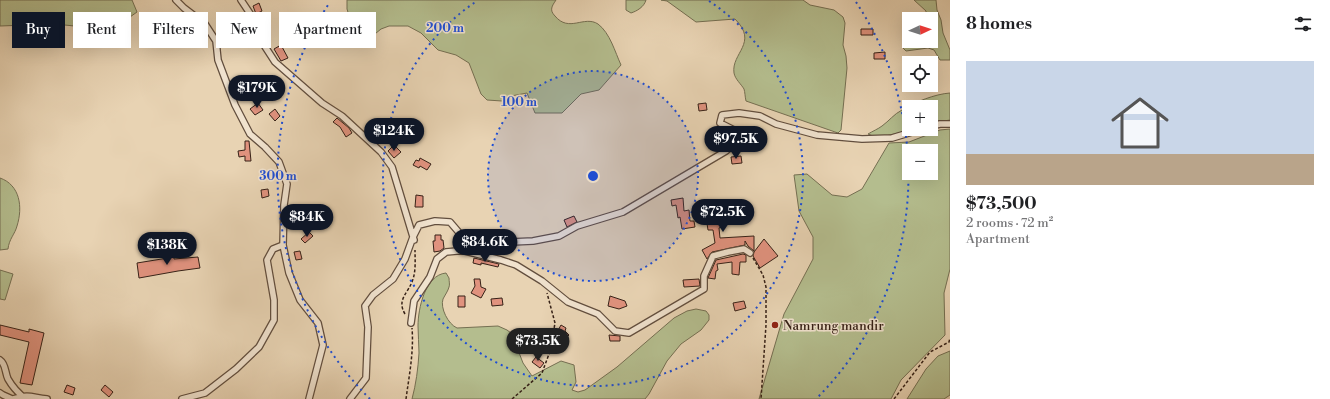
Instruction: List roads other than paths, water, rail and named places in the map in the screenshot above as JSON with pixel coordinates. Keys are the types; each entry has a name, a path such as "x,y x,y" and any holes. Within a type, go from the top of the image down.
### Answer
{"street":[{"path":"176,0 205,24 216,41 218,60 235,105 250,134 279,162 287,184 284,205 283,245 289,273 300,300 318,323 323,345 309,399"},
{"path":"241,0 252,18 264,45 275,62 322,103 342,116 381,152 392,167 414,239"},
{"path":"411,323 414,301 430,277 437,259 446,252 511,242 533,241 559,236 577,226 623,212 726,151 737,141 738,132 720,123 722,115 739,112 760,116 776,124 817,135 862,139 892,138 902,135"},
{"path":"938,124 950,124"},
{"path":"350,399 366,378 368,327 365,306 373,295 393,279 405,259 419,225 435,220 450,222 462,236 465,250"},
{"path":"182,399 205,393 236,369 259,347 274,320 274,300 267,260 273,249 283,245"},
{"path":"465,250 501,260 516,266 544,283 568,302 598,314 615,331 629,333 704,290 704,276 713,256 744,249 750,253"},
{"path":"0,360 3,362 7,377 24,398"},
{"path":"3,396 13,399 33,396 47,399"}],"place":[{"name":"Namrung mandir","path":"775,325"}]}
